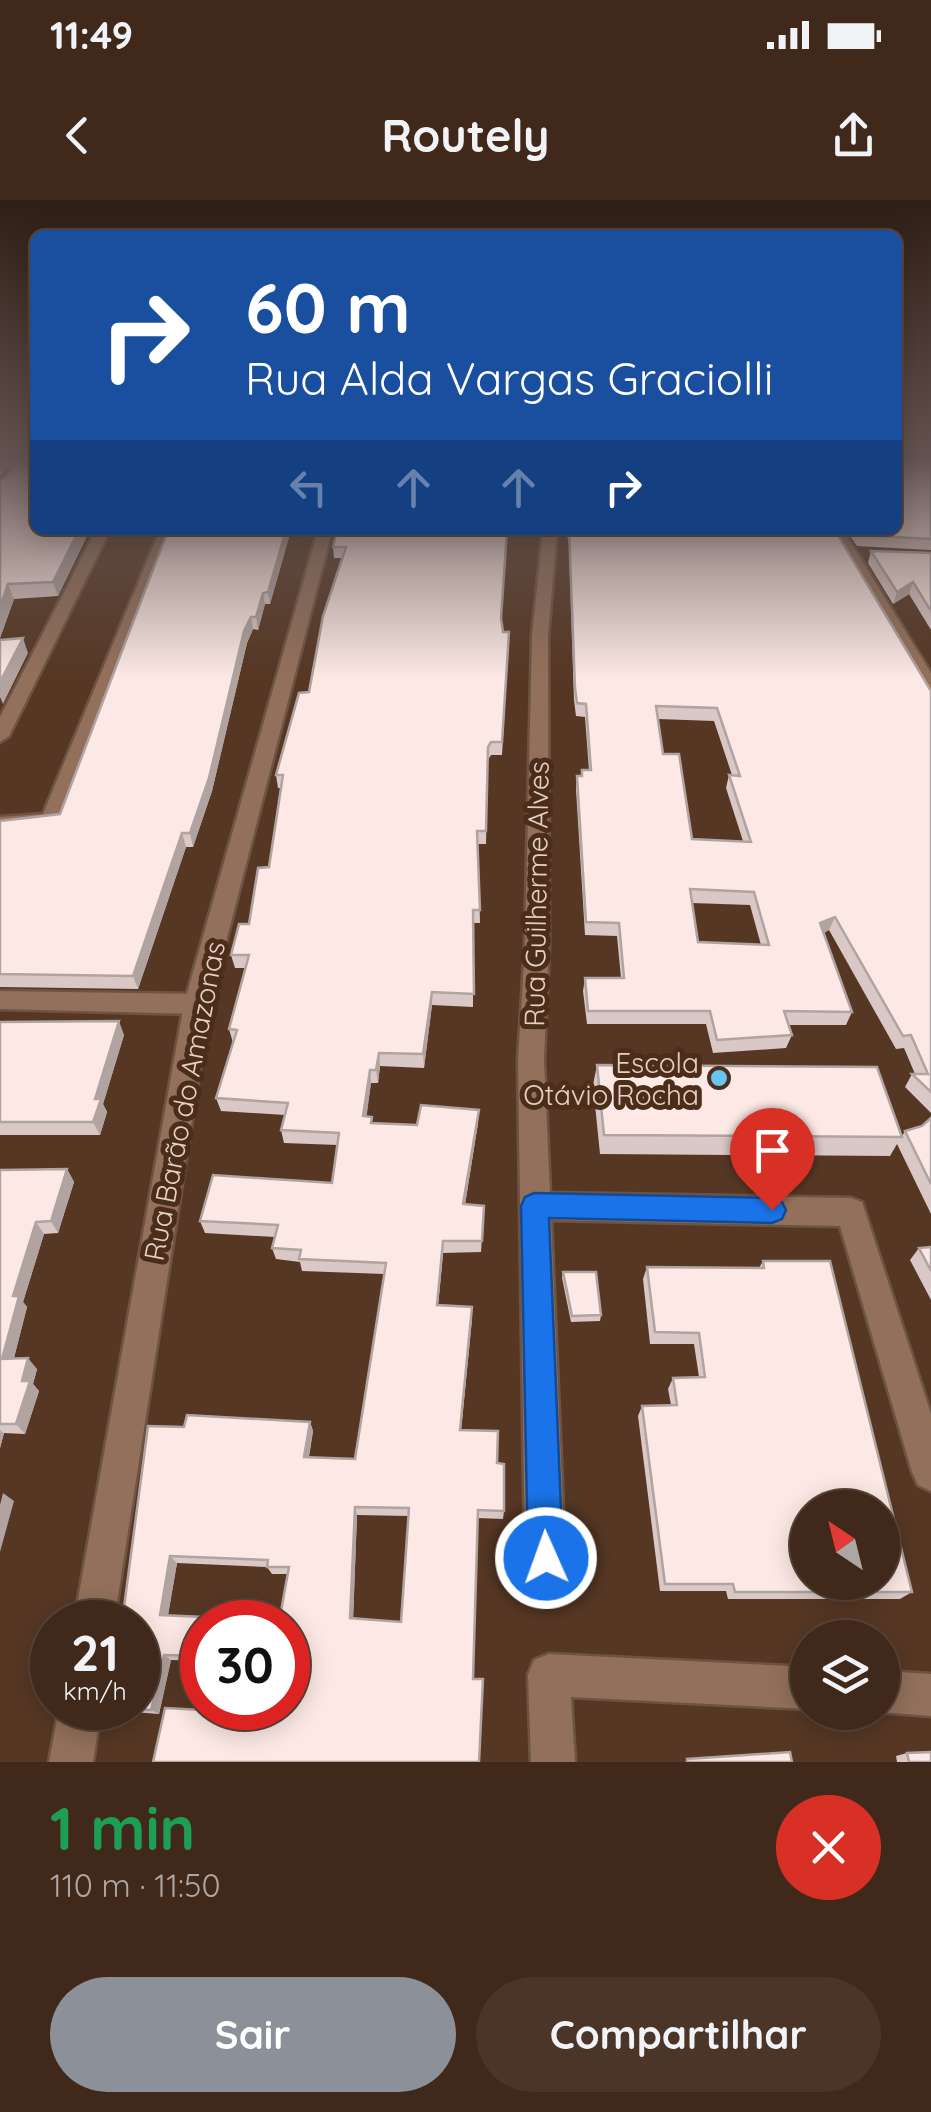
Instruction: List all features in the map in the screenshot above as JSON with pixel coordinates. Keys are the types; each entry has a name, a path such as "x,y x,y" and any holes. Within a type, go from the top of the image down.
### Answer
{"street":[{"path":"0,736 100,535"},
{"path":"0,824 51,820 164,535"},
{"name":"Rua Barão do Amazonas","path":"98,1600 196,1004 324,535"},
{"name":"Rua Guilherme Alves","path":"546,1558 532,1060 540,636 550,535"},
{"path":"841,535 859,554 931,688"},
{"path":"0,1000 196,1004"},
{"path":"534,1206 851,1212 931,1472"},
{"path":"553,1762 549,1675 790,1687"},
{"path":"900,1693 931,1695"},
{"path":"71,1762 76,1730"}],"building":[{"path":"0,532 76,535 53,582 8,584 0,607"},
{"path":"931,532 931,539 861,535"},
{"path":"166,535 285,535 268,592 263,593 256,617 251,617 244,631 209,778 190,833 182,833 133,976 0,974 0,821 60,814"},
{"path":"336,535 507,535 501,618 503,632 509,632 502,742 491,742 488,747 486,831 477,831 480,910 473,910 474,994 432,992 423,1054 379,1053 376,1070 370,1070 363,1116 372,1117 371,1123 417,1125 421,1105 479,1110 463,1204 484,1206 482,1241 443,1241 437,1305 472,1307 460,1430 498,1431 497,1463 504,1464 504,1511 478,1510 473,1679 483,1679 479,1762 153,1762 165,1708 180,1709 180,1730 310,1730 310,1600 283,1600 289,1567 267,1567 268,1560 170,1556 160,1615 160,1600 125,1600 148,1426 184,1427 187,1415 310,1422 304,1457 355,1459 386,1263 299,1259 301,1250 272,1248 278,1225 200,1221 213,1175 332,1183 339,1133 281,1130 288,1103 216,1098 237,1030 229,1029 249,955 231,955 239,924 249,924 258,868 269,867 283,775 276,775 299,693 309,692 323,616 346,547 333,547","holes":["355,1507 409,1508 401,1622 350,1618"]},
{"path":"569,535 838,535 931,691 931,1092 912,1074 928,1074 911,1035 903,1036 835,917 820,923 852,1012 784,1011 792,1035 717,1040 710,1011 588,1011 585,978 624,978 619,923 586,922 577,776 582,776 582,770 591,770 586,704 577,703","holes":["656,706 717,708 740,776 729,775 751,842 692,839 679,754 663,754","690,889 754,892 769,945 698,942"]},
{"path":"871,551 931,553 931,611 913,582 897,592"},
{"path":"23,638 0,682 0,640"},
{"path":"119,1021 95,1099 101,1099 93,1122 0,1122 0,1022"},
{"path":"597,1065 877,1067 902,1137 604,1135"},
{"path":"931,1118 931,1184 905,1131 922,1126"},
{"path":"67,1169 51,1221 36,1222 13,1296 19,1296 2,1359 28,1358 22,1381 30,1381 16,1424 0,1424 0,1170"},
{"path":"931,1247 931,1271 919,1248"},
{"path":"763,1261 830,1261 887,1490 790,1490 790,1592 735,1592 733,1584 665,1584 642,1406 677,1405 673,1378 705,1377 699,1333 655,1332 647,1267 764,1268"},
{"path":"563,1272 596,1272 601,1315 572,1316"},
{"path":"900,1544 912,1592 900,1592"},
{"path":"160,1615 180,1616 180,1655 164,1655 160,1672"},
{"path":"790,1752 792,1762 687,1762 687,1759"},
{"path":"931,1752 931,1762 909,1762 907,1753"}],"place":[{"name":"Escola Otávio Rocha","path":"719,1078"}],"route":[{"path":"546,1558 534,1206 772,1210"}]}
